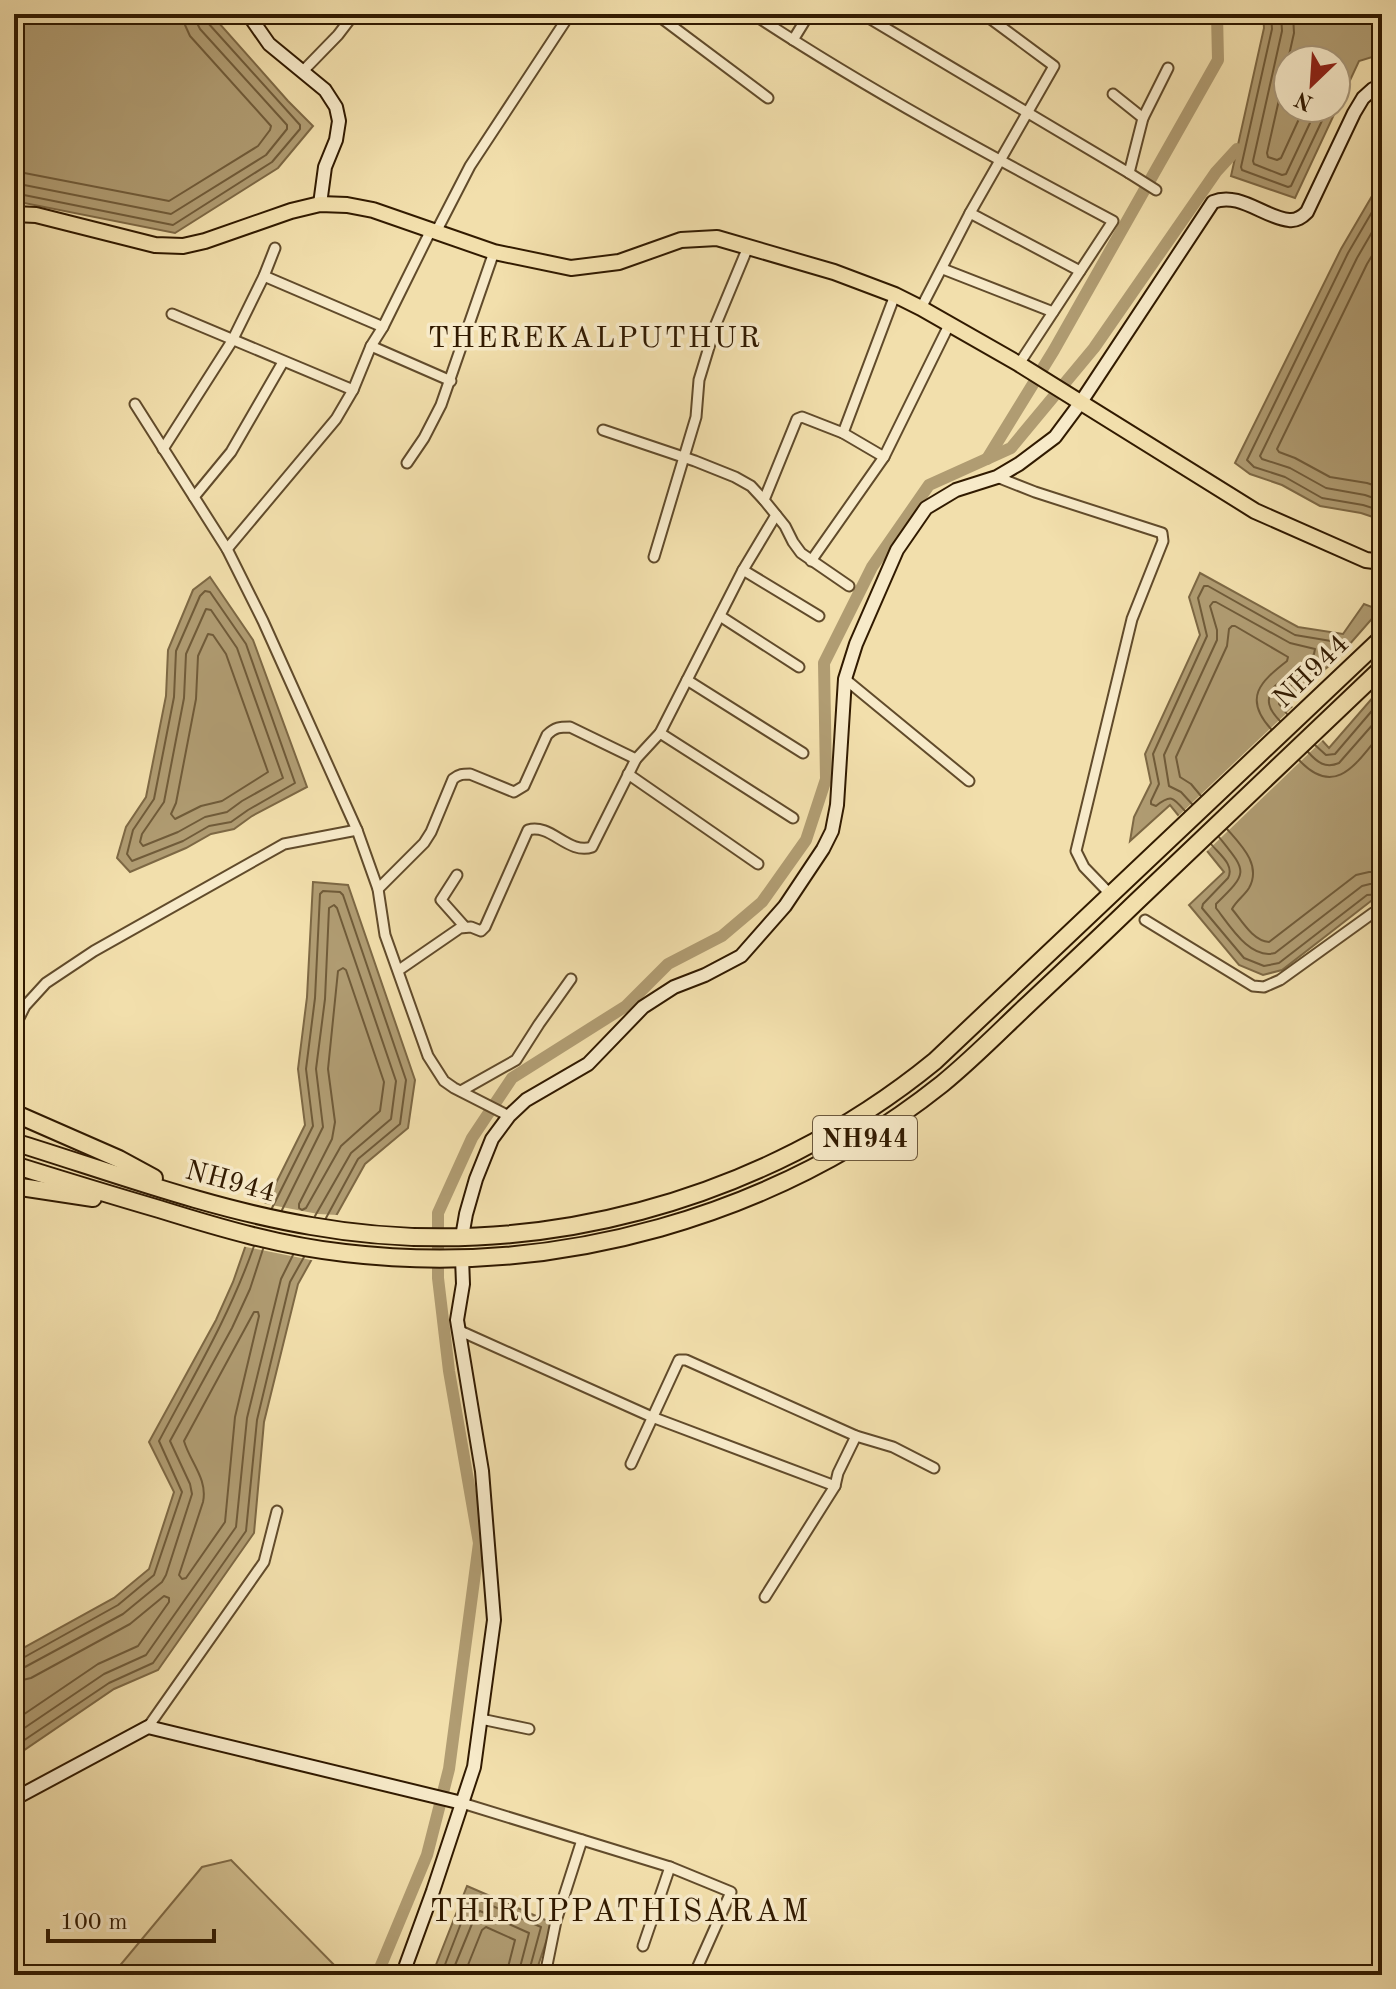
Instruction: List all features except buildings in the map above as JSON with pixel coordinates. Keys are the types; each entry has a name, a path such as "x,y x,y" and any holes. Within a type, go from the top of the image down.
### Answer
{"highway":[{"name":"NH944","path":"14,1142 256,1215 335,1230 427,1237 562,1228 650,1209 729,1183 803,1148 869,1109 927,1068 1382,638"},
{"name":"NH944","path":"14,1165 271,1241 384,1257 497,1257 570,1248 661,1228 743,1200 863,1140 902,1114 961,1067 1382,668"},
{"path":"14,1113 119,1159 187,1196"},
{"path":"14,1186 165,1211"}],"main road":[{"path":"14,214 36,215 155,245 183,246 291,211 320,204 347,205 373,210 494,252 571,268 619,262 681,240 717,238 834,272 895,295 1024,367 1255,511 1366,560 1382,562"}],"street":[{"path":"248,14 269,44 325,90 336,107 339,121 336,140 325,167 320,204"},
{"path":"302,72 354,14"},
{"path":"227,549 336,419 353,390 371,346 470,166 570,14"},
{"path":"656,14 768,98"},
{"path":"753,14 1000,161 1113,221 1053,312 1024,367"},
{"path":"793,40 809,14"},
{"path":"862,14 1156,190"},
{"path":"921,308 970,213 1054,66 1000,18 984,14"},
{"path":"1129,173 1143,118 1168,68"},
{"path":"456,1237 503,1113 588,1064 643,1007 674,987 741,956 785,906 823,849 832,831 837,805 845,679 856,644 897,550 926,508 956,490 997,477 1055,437 1076,399 1213,202 1222,198 1237,201 1289,220 1307,212 1354,113 1363,98 1382,86"},
{"path":"1113,94 1143,118"},
{"path":"970,213 1080,271"},
{"path":"654,557 696,417 699,380 716,324 748,247"},
{"path":"163,449 232,341 275,248"},
{"path":"407,463 430,427 451,381 494,252"},
{"path":"943,269 1053,312"},
{"path":"264,276 383,327"},
{"path":"843,433 895,295"},
{"path":"172,314 353,390"},
{"path":"811,561 884,457 950,323"},
{"path":"371,346 451,381"},
{"path":"194,497 231,452 283,362"},
{"path":"135,404 227,549 263,621 357,830 378,889 385,935 428,1056 444,1081 503,1113"},
{"path":"764,500 797,419 802,417 843,433 884,457"},
{"path":"603,430 685,458 751,486 785,526 801,553 849,586"},
{"path":"997,477 1162,533 1163,541 1132,619 1076,851 1084,867 1111,895"},
{"path":"457,875 441,900 465,927 481,931 528,830 534,827 542,830 576,848 592,847 636,759 660,733 743,570 776,515"},
{"path":"743,570 819,616"},
{"path":"720,616 799,667"},
{"path":"845,679 969,781"},
{"path":"687,680 803,753"},
{"path":"378,889 424,843 457,775 470,774 514,792 521,789 547,735 553,728 559,727 570,727 636,759"},
{"path":"660,733 793,818"},
{"path":"628,774 758,864"},
{"path":"14,1028 25,1006 46,983 94,951 284,844 357,830"},
{"path":"1145,920 1253,986 1264,987 1280,980 1373,913 1382,914"},
{"path":"399,970 465,927"},
{"path":"461,1091 516,1060 571,979"},
{"path":"406,1975 406,1965 433,1891 457,1802 474,1767 494,1620 482,1471 458,1330 463,1284 456,1258"},
{"path":"458,1330 652,1417 835,1486"},
{"path":"631,1464 679,1360 686,1360 856,1436 893,1447 934,1468"},
{"path":"765,1597 835,1486 856,1436"},
{"path":"14,1799 148,1727 264,1562 277,1511"},
{"path":"481,1719 529,1729"},
{"path":"148,1727 457,1802 670,1867 731,1892 694,1975"},
{"path":"545,1975 556,1921 582,1840"},
{"path":"643,1946 670,1867"}],"shaded area":[{"path":"231,1860 344,1975 112,1975 202,1867"}],"water":[{"path":"14,14 211,14 313,126 278,168 175,233 14,201"},
{"path":"1263,14 1382,14 1382,54 1359,61 1352,76 1352,44 1272,44 1272,124 1330,124 1295,198 1231,176 1264,28"},
{"path":"1382,179 1382,520 1320,506 1282,485 1250,474 1235,463 1341,249"},
{"path":"1200,573 1298,627 1343,634 1364,604 1377,613 1335,661 1286,701 1329,748 1382,687 1382,902 1371,901 1282,970 1263,975 1239,965 1189,905 1224,872 1170,805 1130,841 1134,817 1151,783 1145,754 1200,635 1189,597"},
{"path":"210,577 253,640 307,787 234,829 211,834 130,872 117,858 126,827 146,797 166,696 168,650 193,590"},
{"path":"313,882 348,885 415,1080 408,1128 365,1164 298,1284 264,1422 254,1533 158,1670 114,1689 14,1757 14,1653 114,1598 149,1569 174,1492 149,1442 216,1320 248,1239 305,1125 298,1069 307,997"},
{"path":"467,1886 550,1922 535,1975 432,1975"}],"pier":[{"path":"1295,705 1325,738 1204,854 1175,819"},
{"path":"261,1203 338,1215 316,1261 241,1246"}],"waterway":[{"path":"987,459 1054,350 1218,60 1217,14"},
{"path":"377,1975 427,1855 449,1769 479,1543 449,1371 438,1278 438,1213 472,1138 512,1078 626,1006 668,964 722,936 762,902 806,840 826,779 824,663 872,567 929,485 1011,448 1094,348 1216,172 1237,149"}],"district":[{"name":"THEREKALPUTHUR","path":"595,337"},
{"name":"THIRUPPATHISARAM","path":"620,1910"}]}
